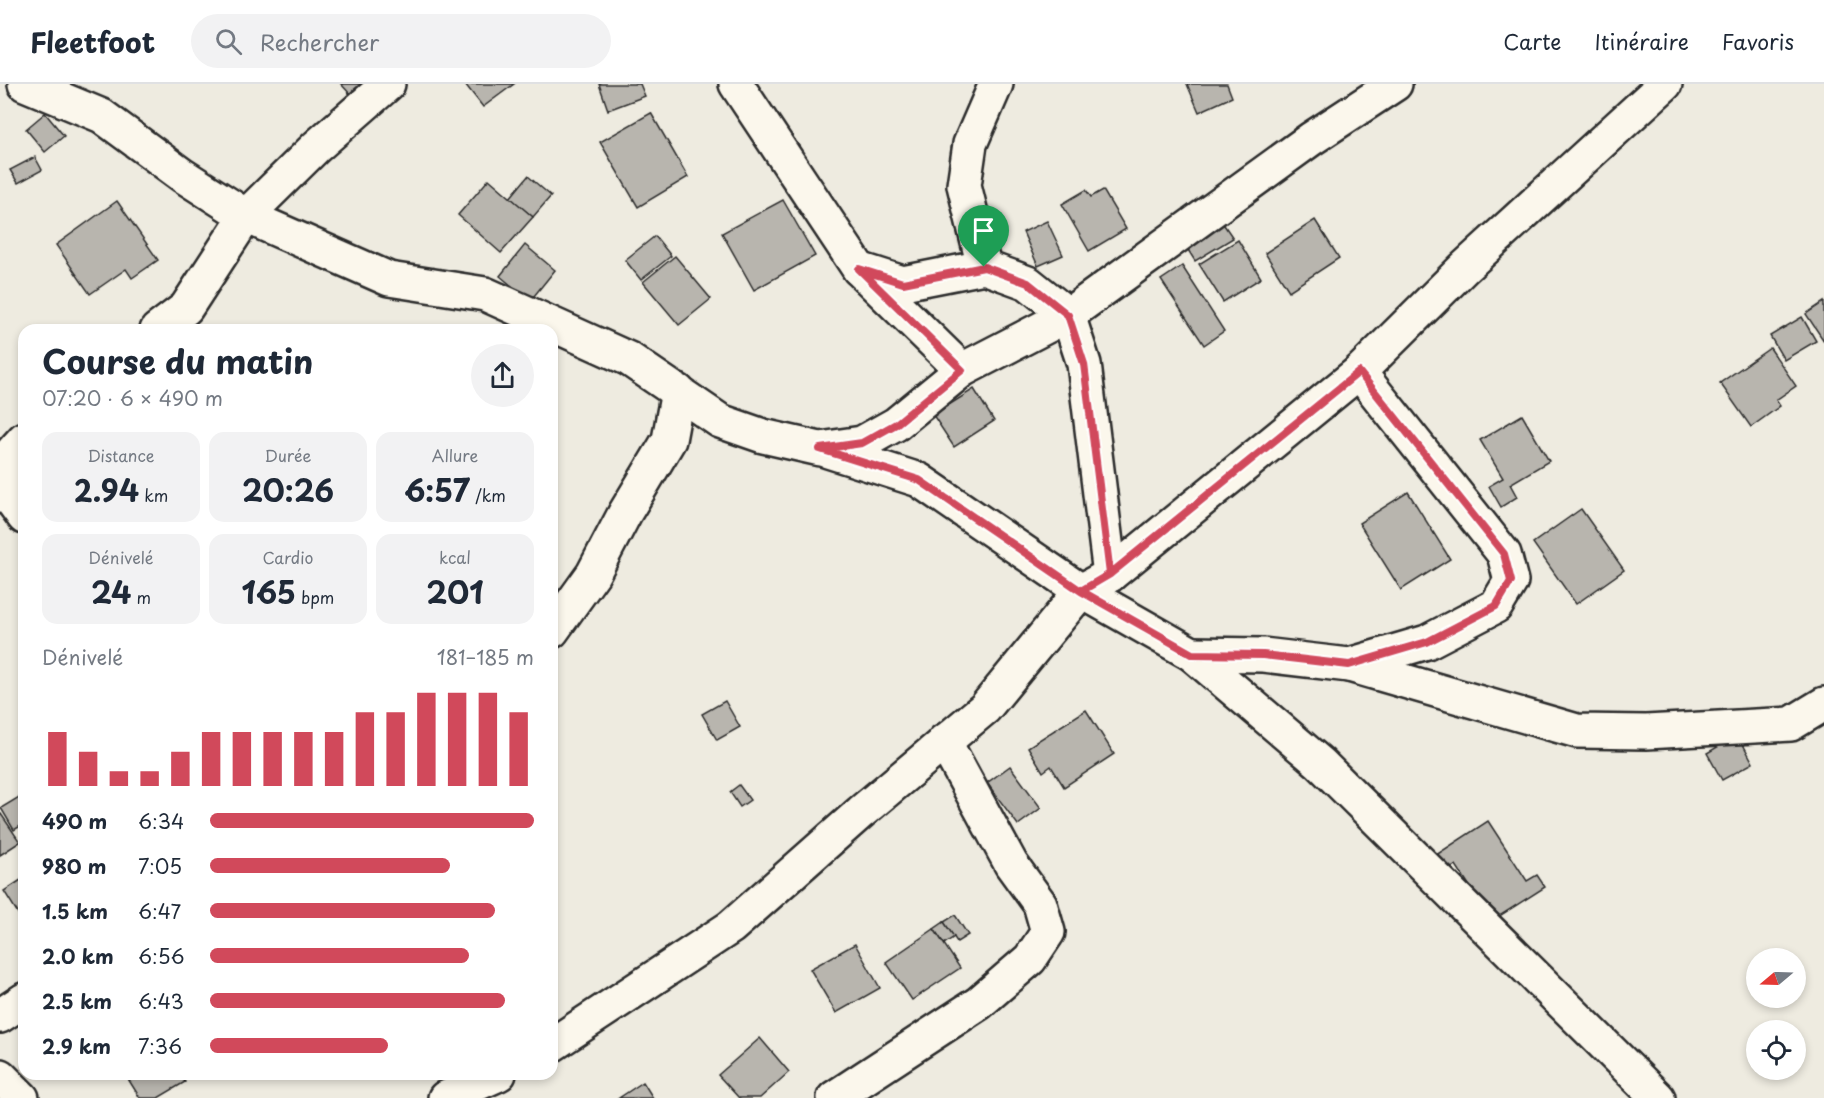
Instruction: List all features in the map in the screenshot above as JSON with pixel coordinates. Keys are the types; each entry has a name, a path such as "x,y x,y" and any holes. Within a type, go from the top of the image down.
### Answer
{"street":[{"path":"25,84 102,116 182,175 246,216 389,279 485,294 551,324"},
{"path":"165,324 186,308 246,216 316,147 388,84"},
{"path":"736,84 859,269 962,370"},
{"path":"984,267 964,185 970,144 996,84"},
{"path":"820,449 862,443 896,424 962,370 1068,315 1311,139 1395,84"},
{"path":"558,1042 731,927 985,708 1081,591 1110,574 1359,372 1464,268 1665,84"},
{"path":"859,269 903,283 984,267 1028,283 1068,315 1084,364 1110,574"},
{"path":"558,327 629,359 720,421 763,436 820,449 919,480 1081,591 1192,654 1320,763 1658,1098"},
{"path":"1349,665 1427,642 1496,606 1511,581 1504,554 1359,372"},
{"path":"558,623 593,574 625,513 669,440 678,391"},
{"path":"18,446 6,459 4,490 18,509"},
{"path":"1192,654 1263,655 1349,665 1576,731 1646,732 1791,724 1824,705"},
{"path":"834,1098 979,1003 1030,959 1048,932 1040,904 1011,864 944,741"},
{"path":"0,1016 18,1004"},
{"path":"0,1076 22,1098"},
{"path":"437,1098 442,1080"},
{"path":"445,1098 486,1080"}],"building":[{"path":"341,84 363,84 351,95"},
{"path":"465,84 514,84 483,107"},
{"path":"599,84 640,84 645,96 608,110"},
{"path":"1187,84 1227,84 1232,97 1199,112"},
{"path":"45,113 64,136 45,152 26,129"},
{"path":"651,113 688,177 638,207 600,142"},
{"path":"35,157 42,170 18,183 10,170"},
{"path":"528,176 551,196 533,217 510,198"},
{"path":"489,179 533,217 501,253 458,215"},
{"path":"1086,190 1091,197 1103,190 1126,229 1089,251 1062,204"},
{"path":"783,200 815,256 754,290 722,233"},
{"path":"117,201 158,260 132,278 126,269 90,294 56,245"},
{"path":"1315,220 1339,258 1289,291 1265,253"},
{"path":"1047,221 1063,255 1038,266 1023,232"},
{"path":"1222,222 1233,238 1195,261 1185,245"},
{"path":"655,236 671,256 641,280 625,260"},
{"path":"1238,240 1261,278 1223,302 1199,264"},
{"path":"525,245 555,270 530,301 500,276"},
{"path":"675,256 711,299 679,325 643,282"},
{"path":"1182,266 1224,331 1204,345 1161,280"},
{"path":"1824,302 1824,341 1806,314"},
{"path":"1802,317 1816,341 1784,360 1770,336"},
{"path":"1770,348 1796,386 1776,400 1780,406 1751,427 1720,383"},
{"path":"974,389 994,421 954,447 933,415"},
{"path":"1522,415 1549,461 1510,484 1517,497 1501,507 1489,486 1503,478 1480,440"},
{"path":"1408,492 1450,559 1401,590 1359,523"},
{"path":"1581,509 1624,570 1576,604 1533,543"},
{"path":"725,701 740,727 717,740 702,714"},
{"path":"1086,710 1114,754 1064,787 1051,766 1043,772 1028,747"},
{"path":"1738,735 1753,763 1722,780 1707,753"},
{"path":"1010,766 1041,808 1018,825 987,783"},
{"path":"739,785 750,800 740,807 730,792"},
{"path":"18,798 18,828 14,830 1,808"},
{"path":"0,815 18,839 18,843 0,855"},
{"path":"1488,821 1527,881 1537,875 1545,887 1487,924 1486,911 1456,865 1444,873 1433,857"},
{"path":"18,882 18,913 4,891"},
{"path":"955,915 968,935 957,942 944,922"},
{"path":"944,922 954,937 944,944 934,929"},
{"path":"934,929 960,968 912,1000 886,962"},
{"path":"855,944 880,988 836,1013 810,969"},
{"path":"760,1038 789,1072 760,1098 739,1098 718,1075"},
{"path":"129,1080 184,1080 185,1082 158,1098 140,1098"},
{"path":"643,1082 653,1098 619,1098"}],"route":[{"path":"984,267 903,283 859,269 962,370 896,424 862,443 820,449 919,480 1081,591 1110,574 1359,372 1504,554 1511,581 1496,606 1427,642 1349,665 1263,655 1192,654 1081,591 1110,574 1084,364 1068,315 1028,283 984,267"}]}
